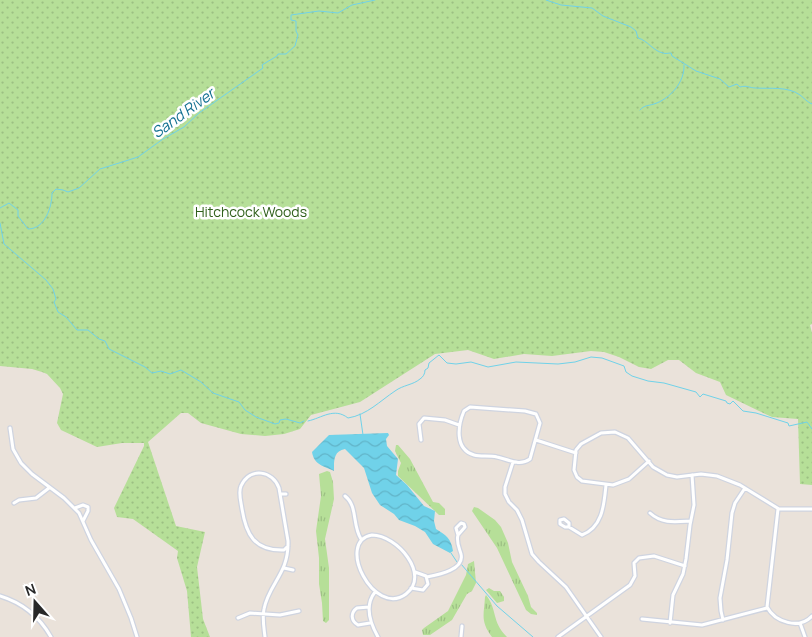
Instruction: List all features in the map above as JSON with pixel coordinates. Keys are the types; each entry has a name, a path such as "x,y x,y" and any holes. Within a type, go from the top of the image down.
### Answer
{"street":[{"path":"472,407 532,412 537,415 540,421 530,459 522,463 496,456 475,455 468,452 462,444 459,425 464,411 472,407"},
{"path":"421,440 419,424 424,418 445,420 459,425"},
{"path":"10,428 12,444 19,460 32,474 75,508 90,540 119,589 137,637"},
{"path":"648,461 625,482 606,485 589,483 578,478 574,470 576,453 579,446 586,440 601,433 615,432 628,438 656,469 667,475 677,477 701,474 716,476 732,481 778,509 812,510"},
{"path":"536,440 576,453"},
{"path":"513,462 505,494 520,516 532,554 542,566 566,587 601,637"},
{"path":"265,637 263,614 265,605 284,568 288,546 288,532 276,481 264,473 256,473 242,484 240,491 245,524 252,539 261,545 269,549 284,550 288,546"},
{"path":"670,622 673,597 685,566 690,521 694,505 692,475"},
{"path":"569,526 578,534 584,534 598,521 603,510 606,485"},
{"path":"14,503 19,500 36,498 49,488"},
{"path":"723,620 720,598 727,560 732,513 735,503 745,488"},
{"path":"280,494 286,494"},
{"path":"345,496 352,503 356,528 362,539"},
{"path":"75,508 84,505 88,507 83,522"},
{"path":"778,509 772,570 766,603 767,608 775,617 793,624 800,623 812,616"},
{"path":"650,513 655,518 665,522 690,521"},
{"path":"376,535 390,539 409,559 414,572 412,588 404,596 394,599 385,597 376,592 370,585 357,558 357,547 362,539 369,536 376,535"},
{"path":"427,578 449,572 460,561 462,558 457,539 458,535"},
{"path":"558,637 632,583 635,576 634,563 639,558 654,556 685,566"},
{"path":"284,568 294,570"},
{"path":"412,588 425,589 428,584 427,578 423,574 414,572"},
{"path":"376,592 369,607 370,623 378,637"},
{"path":"0,596 30,611 43,624 51,637"},
{"path":"369,607 357,608 353,612 352,617 358,625 370,623"},
{"path":"642,619 702,626 767,608"},
{"path":"238,618 247,613 280,615 299,611"},
{"path":"800,623 805,637"},
{"path":"461,637 462,626"}],"green space":[{"name":"Hitchcock Woods","path":"0,0 812,0 812,324 810,325 812,333 812,485 800,484 798,419 772,417 726,395 720,382 696,373 679,360 668,360 651,369 639,367 604,352 591,351 552,356 524,354 494,359 468,350 435,354 360,402 311,415 300,429 284,434 265,436 241,434 201,423 188,413 181,413 148,442 176,526 205,532 197,567 203,619 210,637 191,637 187,591 177,558 178,551 133,519 117,517 114,508 144,443 122,443 97,447 61,430 57,423 63,394 47,374 32,369 0,366"},
{"path":"396,445 410,459 433,502 439,503 445,509 445,515 439,515 398,476 401,463 395,451"},
{"path":"327,471 330,472 333,482 334,499 325,539 329,568 329,620 326,623 323,621 316,531 321,496 319,474"},
{"path":"474,507 495,520 501,527 508,543 512,562 528,596 531,607 537,615 531,614 526,610 497,548 472,511"},
{"path":"474,561 476,583 472,591 467,594 452,620 430,635 423,635 422,630 424,628 448,611 466,575 468,564"},
{"path":"489,588 494,591 500,591 504,601 497,603 486,590"},
{"path":"486,595 490,600 496,621 507,637 492,637 486,627 484,613"}],"water":[{"path":"388,433 389,435 386,439 387,446 398,459 396,475 424,506 435,511 434,521 436,529 449,540 453,551 450,553 433,544 425,532 399,520 394,514 380,505 372,493 364,468 345,449 336,454 334,471 320,464 313,456 312,452 329,435"}],"waterway":[{"name":"Sand River","path":"0,208 9,203 18,210 18,216 28,229 34,228 43,221 49,211 52,193 56,189 68,192 79,188 100,169 138,157 184,127 199,113 263,68 262,65 278,54 286,54 295,46 298,35 296,21 291,20 291,15 319,11 338,13 352,5 375,0"},
{"path":"546,0 561,5 592,8 603,16 631,27 636,31 638,38 659,52 671,53 672,56 696,71 720,79 729,87 737,84 740,87 790,90 812,104"},
{"path":"640,110 645,106 660,102 671,94 682,78 684,65"},
{"path":"0,223 4,244 46,280 53,289 56,299 54,302 58,312 66,317 77,330 88,330 99,339 105,341 109,349 145,367 152,373 161,371 170,374 181,370 201,382 213,393 239,402 245,410 256,417 275,424 279,423 280,420 286,419 300,423 304,421"},
{"path":"308,421 333,413 338,413 348,418 361,414 398,389 421,378 429,363 439,355 447,363 471,362 488,367 516,362 558,364 575,362 591,357 602,358 624,366 626,372 632,376 696,392 700,397 703,394 730,404 733,401 743,411 788,423 789,426 807,422 812,429"},
{"path":"360,414 363,435"},
{"path":"451,553 457,562"},
{"path":"461,564 497,606 533,637"}]}
